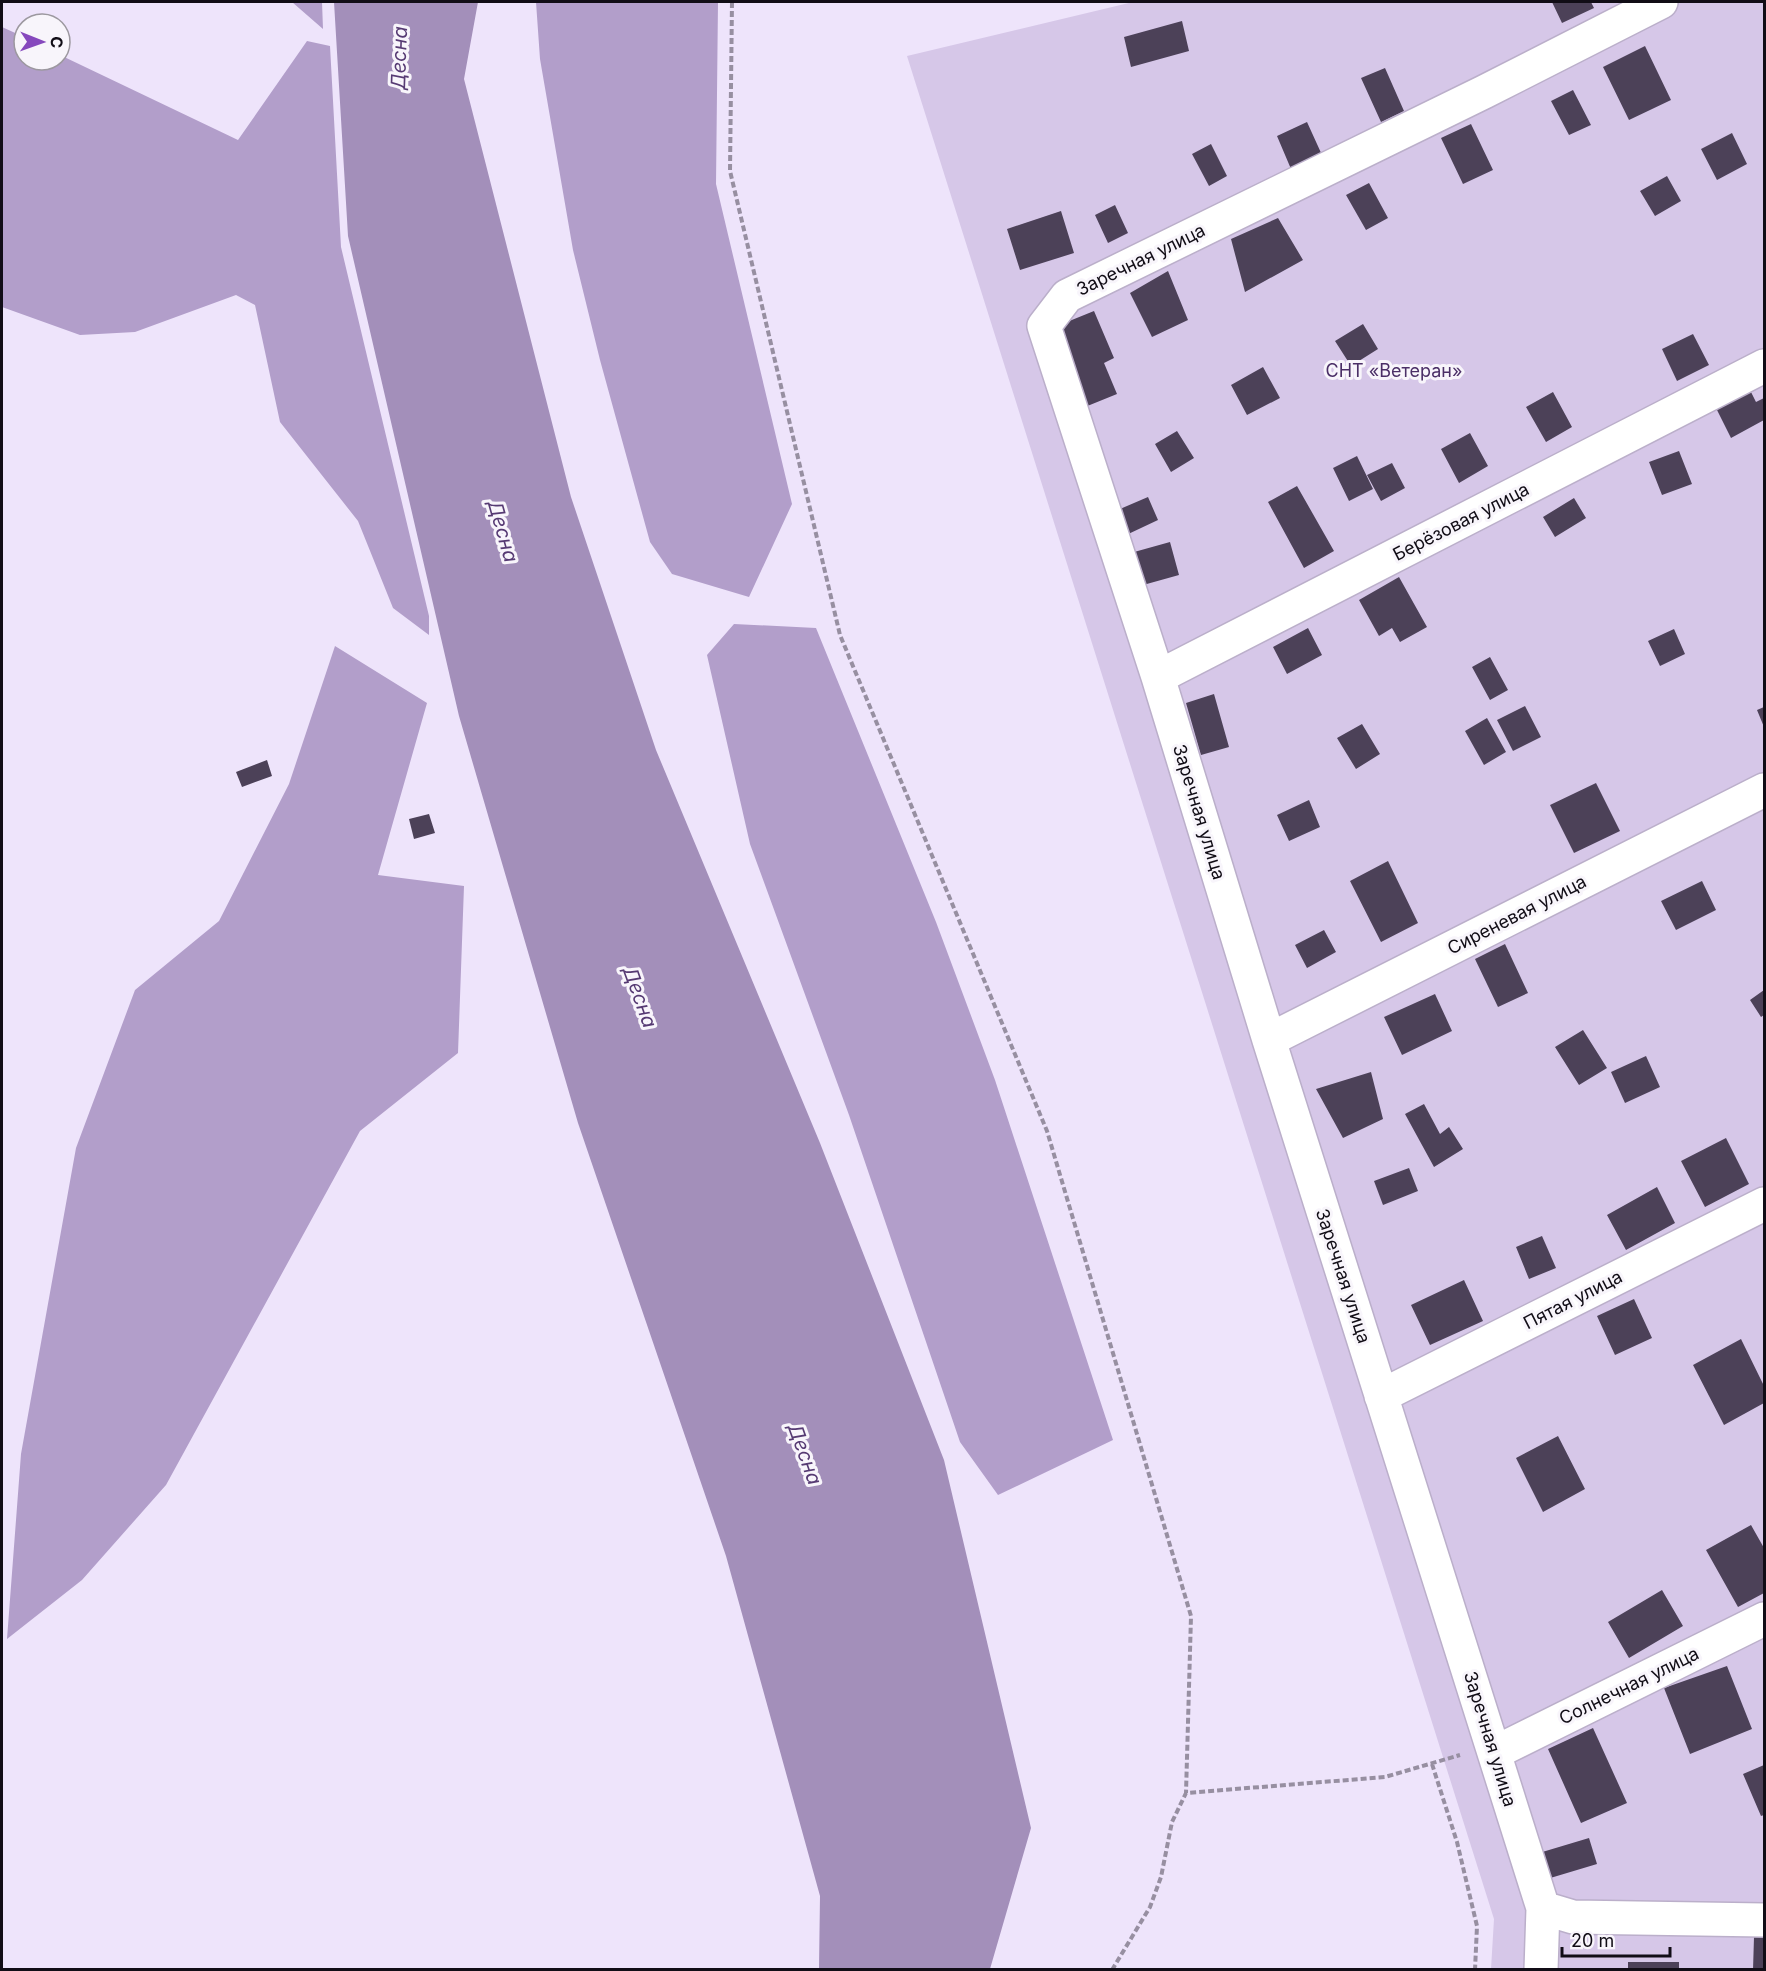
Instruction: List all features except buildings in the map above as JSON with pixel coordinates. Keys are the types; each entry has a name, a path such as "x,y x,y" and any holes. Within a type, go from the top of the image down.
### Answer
{"lane":[{"name":"Заречная улица","path":"1541,1970 1543,1908 1269,1040 1158,677 1044,326 1067,296 1484,92 1661,2"},
{"name":"Берёзовая улица","path":"1158,677 1764,366"},
{"name":"Сиреневая улица","path":"1269,1040 1764,790"},
{"name":"Пятая улица","path":"1381,1396 1764,1204"},
{"name":"Солнечная улица","path":"1493,1749 1764,1619"},
{"path":"1543,1908 1573,1917 1764,1920"}],"path":[{"path":"732,2 730,171 840,635 1050,1143 1191,1616 1186,1793 1172,1822 1161,1877 1150,1907 1112,1970"},
{"path":"1186,1793 1386,1776 1493,1749"},
{"path":"1431,1763 1457,1842 1477,1926 1475,1970"}],"green space":[{"name":"СНТ «Ветеран»","path":"1133,2 1764,2 1764,1969 1491,1969 1494,1919 907,56"}],"shaded area":[{"path":"292,2 322,2 323,29"},
{"path":"536,2 718,2 716,184 792,504 749,597 672,574 650,542 600,360 573,250 540,59"},
{"path":"2,27 12,32 12,72 72,72 72,61 238,140 307,41 330,46 341,247 429,616 429,635 393,608 358,521 280,422 255,305 236,295 135,332 80,335 2,307"},
{"path":"734,624 816,628 936,922 995,1080 1113,1440 998,1495 960,1442 849,1115 750,844 707,655"},
{"path":"335,646 427,703 378,875 464,886 458,1053 360,1131 166,1485 82,1580 7,1639 21,1454 76,1148 135,990 219,921 289,784"}],"water":[{"name":"Десна","path":"334,2 478,2 464,79 571,497 656,750 820,1143 944,1460 1031,1828 990,1969 819,1969 820,1896 726,1556 578,1123 459,716 348,236"}]}
